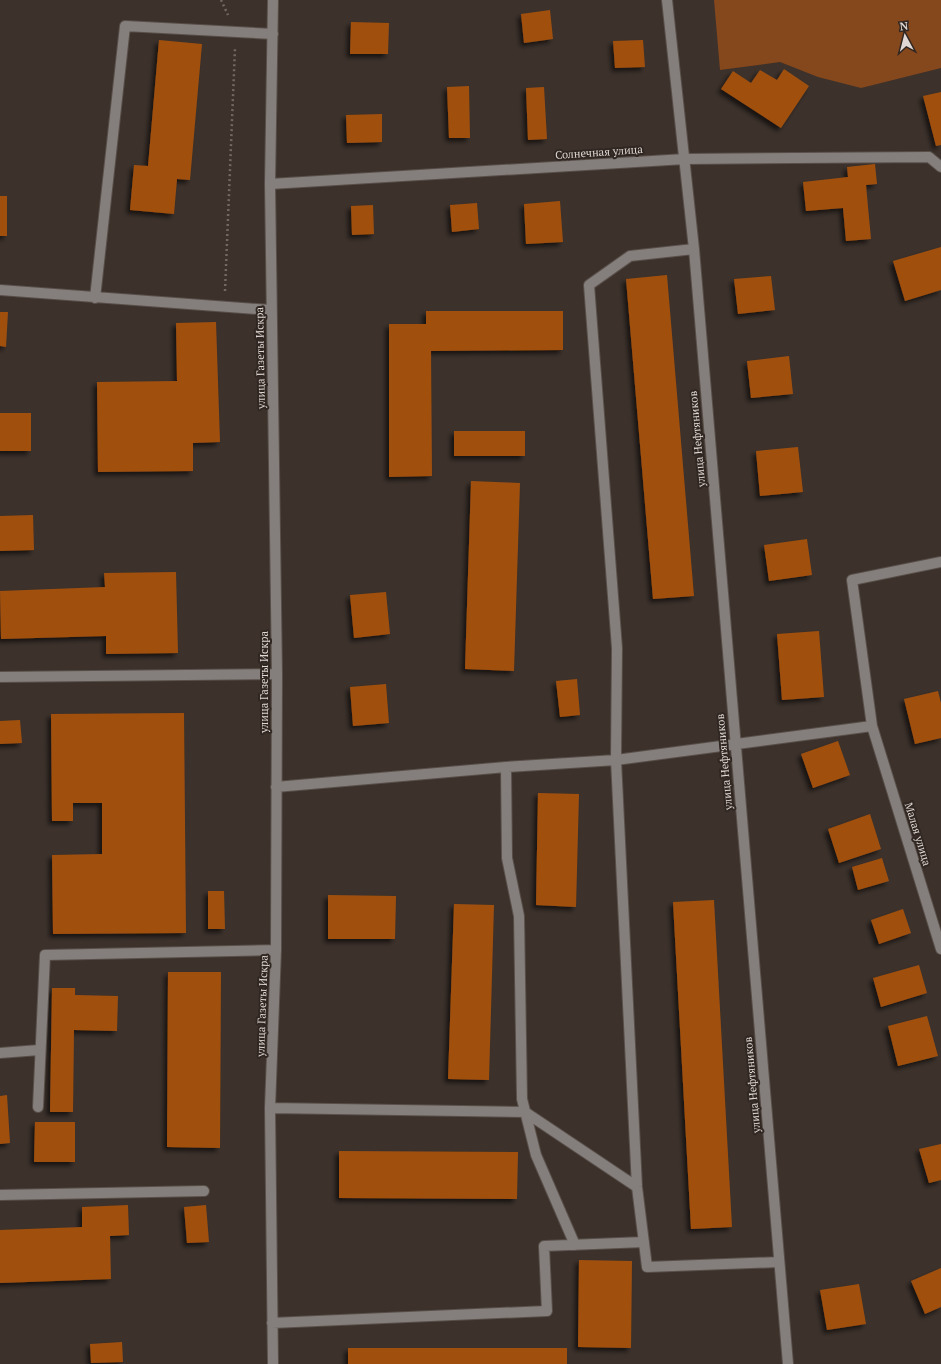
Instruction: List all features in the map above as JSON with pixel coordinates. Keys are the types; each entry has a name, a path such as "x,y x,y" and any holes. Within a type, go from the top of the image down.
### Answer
{"street":[{"name":"улица Газеты Искра","path":"273,0 270,184 277,674 276,950 270,1108 273,1364"},
{"name":"улица Нефтяников","path":"667,0 694,249 734,744 788,1364"},
{"path":"95,298 125,26 272,34"},
{"name":"Солнечная улица","path":"270,184 684,158 929,157 941,167"},
{"path":"694,249 630,256 589,285 617,648 616,760 637,1187 647,1267 779,1262"},
{"path":"0,290 271,310"},
{"name":"Малая улица","path":"941,562 852,580 872,726 941,949"},
{"path":"0,678 277,674"},
{"path":"276,787 506,767 616,760 872,726"},
{"path":"506,767 507,858 519,916 522,1099 536,1155 576,1245"},
{"path":"38,1107 39,1050 45,954 276,950"},
{"path":"0,1053 39,1050"},
{"path":"270,1108 525,1112 637,1187"},
{"path":"0,1195 204,1191"},
{"path":"272,1323 547,1311 544,1246 644,1242"}],"path":[{"path":"221,0 236,32 224,307"}],"shaded area":[{"path":"714,0 941,0 941,68 861,88 818,77 780,62 720,70"}],"building":[{"path":"550,10 553,39 524,43 521,14"},
{"path":"351,22 389,23 388,54 350,54"},
{"path":"159,40 202,44 190,180 177,179 174,214 130,210 134,165 148,166"},
{"path":"643,40 645,67 615,68 613,41"},
{"path":"784,69 809,86 781,128 721,89 733,71 751,83 760,70 777,80"},
{"path":"469,86 470,138 449,138 447,87"},
{"path":"544,87 547,139 528,140 526,88"},
{"path":"941,92 941,145 936,146 923,96"},
{"path":"382,114 382,142 347,143 346,115"},
{"path":"875,164 877,184 866,185 871,239 846,241 843,208 806,211 803,182 848,177 847,167"},
{"path":"0,196 7,196 7,236 0,236"},
{"path":"560,201 563,242 526,244 524,204"},
{"path":"477,203 479,229 452,232 450,205"},
{"path":"373,205 374,234 352,235 351,206"},
{"path":"941,247 941,290 905,301 893,261"},
{"path":"667,275 694,596 653,599 626,279"},
{"path":"771,276 775,310 738,314 734,279"},
{"path":"426,311 563,311 563,350 431,351 432,476 389,477 389,324 426,324"},
{"path":"0,312 8,312 6,347 0,346"},
{"path":"216,322 220,442 193,443 193,471 98,472 97,382 177,381 176,323"},
{"path":"789,356 793,394 751,398 747,361"},
{"path":"0,413 31,413 31,451 0,451"},
{"path":"454,431 525,431 525,456 454,456"},
{"path":"798,447 803,492 760,496 756,451"},
{"path":"471,481 520,483 514,671 465,669"},
{"path":"33,515 34,550 0,551 0,516"},
{"path":"807,539 812,575 769,581 764,545"},
{"path":"176,572 178,653 106,654 106,636 1,639 0,591 105,587 104,573"},
{"path":"386,592 390,634 354,638 350,595"},
{"path":"819,631 824,697 782,700 777,634"},
{"path":"577,679 580,715 560,717 556,681"},
{"path":"386,684 389,723 353,726 350,687"},
{"path":"938,691 941,703 941,738 915,744 904,699"},
{"path":"184,713 186,933 53,934 52,855 102,854 102,803 73,803 73,821 52,821 51,714"},
{"path":"20,720 22,743 0,744 0,721"},
{"path":"838,741 850,775 813,788 801,754"},
{"path":"538,793 579,794 576,907 536,905"},
{"path":"870,814 881,849 839,863 828,829"},
{"path":"882,858 889,881 858,890 852,867"},
{"path":"208,891 224,891 225,929 208,929"},
{"path":"328,895 396,896 395,939 328,939"},
{"path":"714,900 732,1227 691,1229 673,902"},
{"path":"454,904 494,905 489,1080 448,1079"},
{"path":"903,909 911,933 879,944 871,920"},
{"path":"919,965 927,993 881,1007 873,978"},
{"path":"168,972 221,972 220,1148 167,1147"},
{"path":"52,988 75,988 75,995 118,996 117,1031 74,1030 73,1112 50,1112"},
{"path":"927,1016 938,1056 898,1066 888,1026"},
{"path":"7,1095 10,1143 0,1144 0,1096"},
{"path":"35,1122 75,1122 75,1162 34,1162"},
{"path":"941,1144 941,1180 929,1183 919,1149"},
{"path":"339,1151 518,1152 517,1199 339,1198"},
{"path":"128,1205 129,1235 110,1236 111,1279 0,1283 0,1230 82,1227 82,1207"},
{"path":"206,1205 209,1242 187,1243 184,1207"},
{"path":"579,1260 632,1261 631,1348 578,1347"},
{"path":"941,1268 941,1307 925,1314 911,1281"},
{"path":"859,1284 866,1324 827,1330 820,1290"},
{"path":"122,1342 123,1362 91,1363 90,1344"},
{"path":"348,1348 567,1348 567,1364 348,1364"}]}
